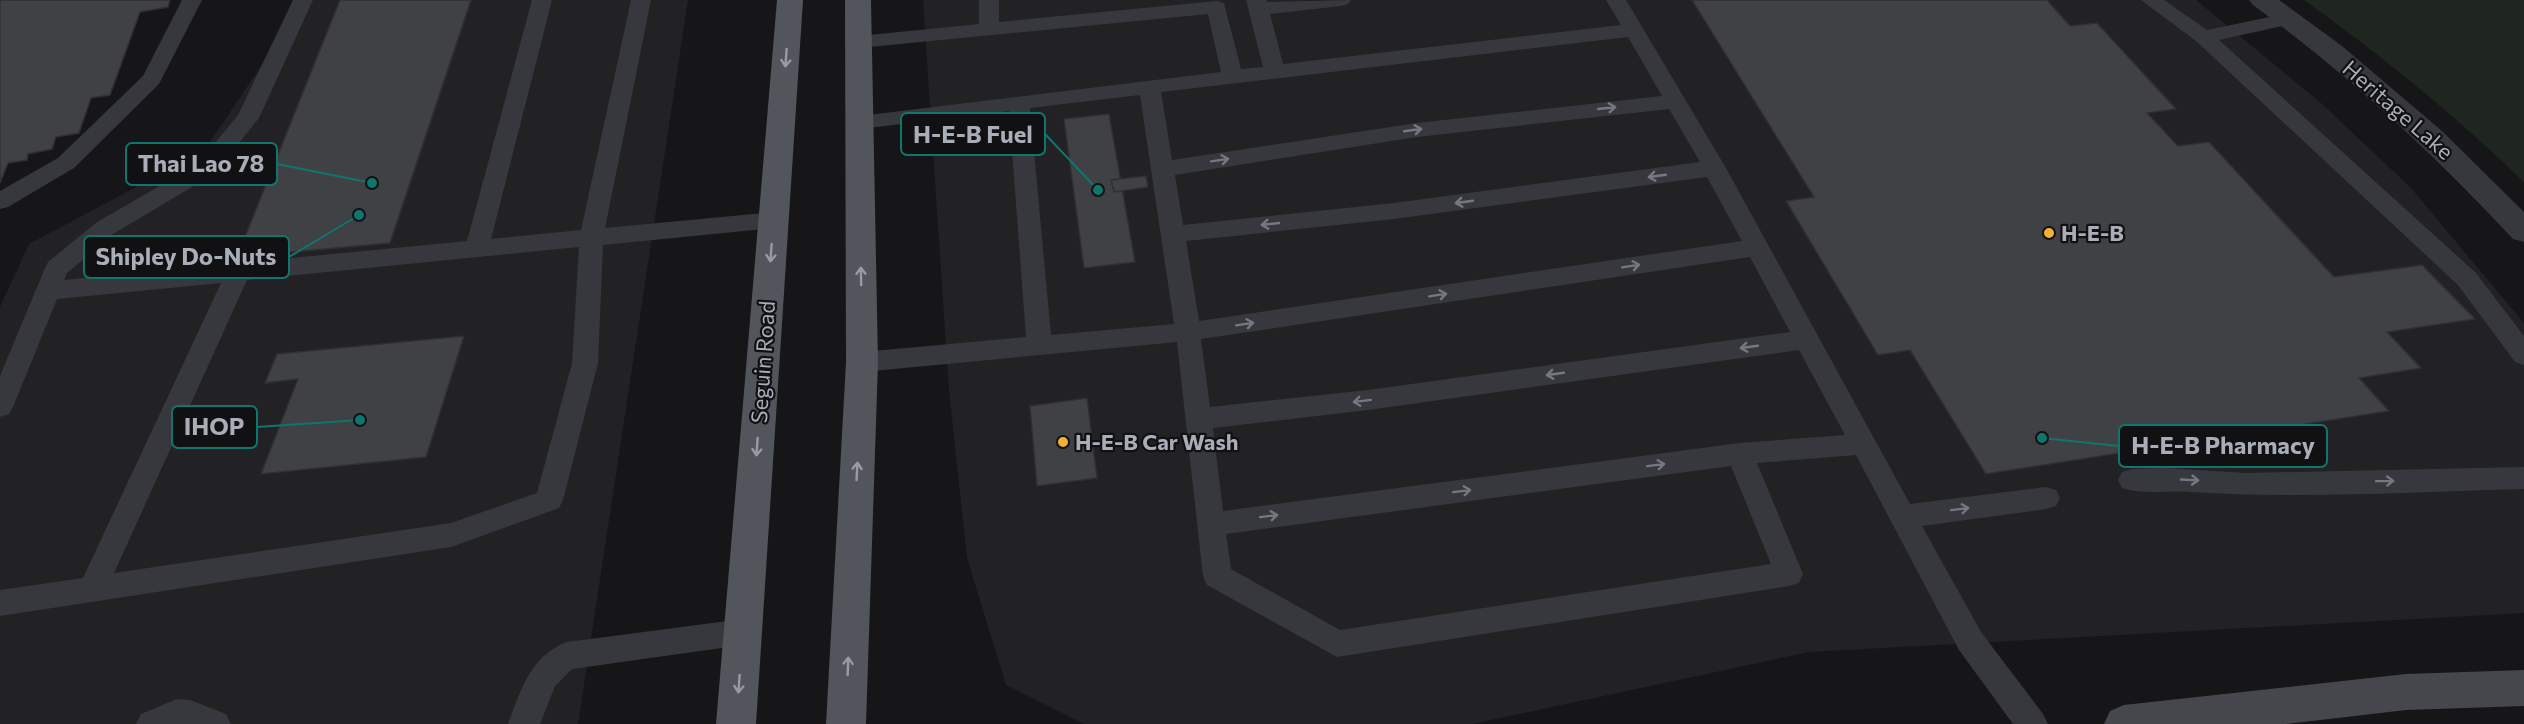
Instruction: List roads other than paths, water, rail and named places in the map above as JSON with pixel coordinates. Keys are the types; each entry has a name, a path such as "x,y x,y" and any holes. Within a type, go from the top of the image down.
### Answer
{"main road":[{"name":"Seguin Road","path":"736,724 790,0"},
{"path":"851,716 862,362 858,0"},
{"path":"2124,724 2406,692 2524,688"}],"street":[{"name":"Heritage Lake","path":"2262,0 2387,98 2476,179 2524,231"}],"lane":[{"path":"0,201 66,164 152,79 192,0"},
{"path":"0,407 57,268 105,228 206,170 248,118 303,0"},
{"path":"477,249 542,0"},
{"path":"0,603 451,535 549,500 585,363 591,238 641,0"},
{"path":"989,29 990,0"},
{"path":"1275,72 1257,4 1341,0"},
{"path":"1616,0 1715,168 1970,641 2032,724"},
{"path":"2151,0 2203,37 2467,279 2524,355"},
{"path":"859,42 1217,8 1233,79"},
{"path":"2203,37 2289,19"},
{"path":"860,122 1634,30"},
{"path":"1150,88 1188,332 1217,576 1337,644 1789,574 1740,454"},
{"path":"1162,169 1417,130 1676,101"},
{"path":"1019,104 1039,345"},
{"path":"1172,234 1394,211 1715,168"},
{"path":"47,291 774,220"},
{"path":"862,362 1188,332 1756,247"},
{"path":"92,589 238,273"},
{"path":"1198,419 1368,400 1807,339"},
{"path":"1211,524 1740,454 1863,444"},
{"path":"2132,480 2166,479 2246,484 2524,478"},
{"path":"1902,517 2046,498"},
{"path":"524,724 543,674 554,662 567,656 743,632"},
{"path":"152,724 169,714 185,711 215,724"}],"place":[{"name":"Thai Lao 78","path":"372,183"},
{"name":"H-E-B Fuel","path":"1098,190"},
{"name":"Shipley Do-Nuts","path":"359,215"},
{"name":"H-E-B","path":"2049,233"},
{"name":"IHOP","path":"360,420"},
{"name":"H-E-B Pharmacy","path":"2042,438"},
{"name":"H-E-B Car Wash","path":"1063,442"}]}
